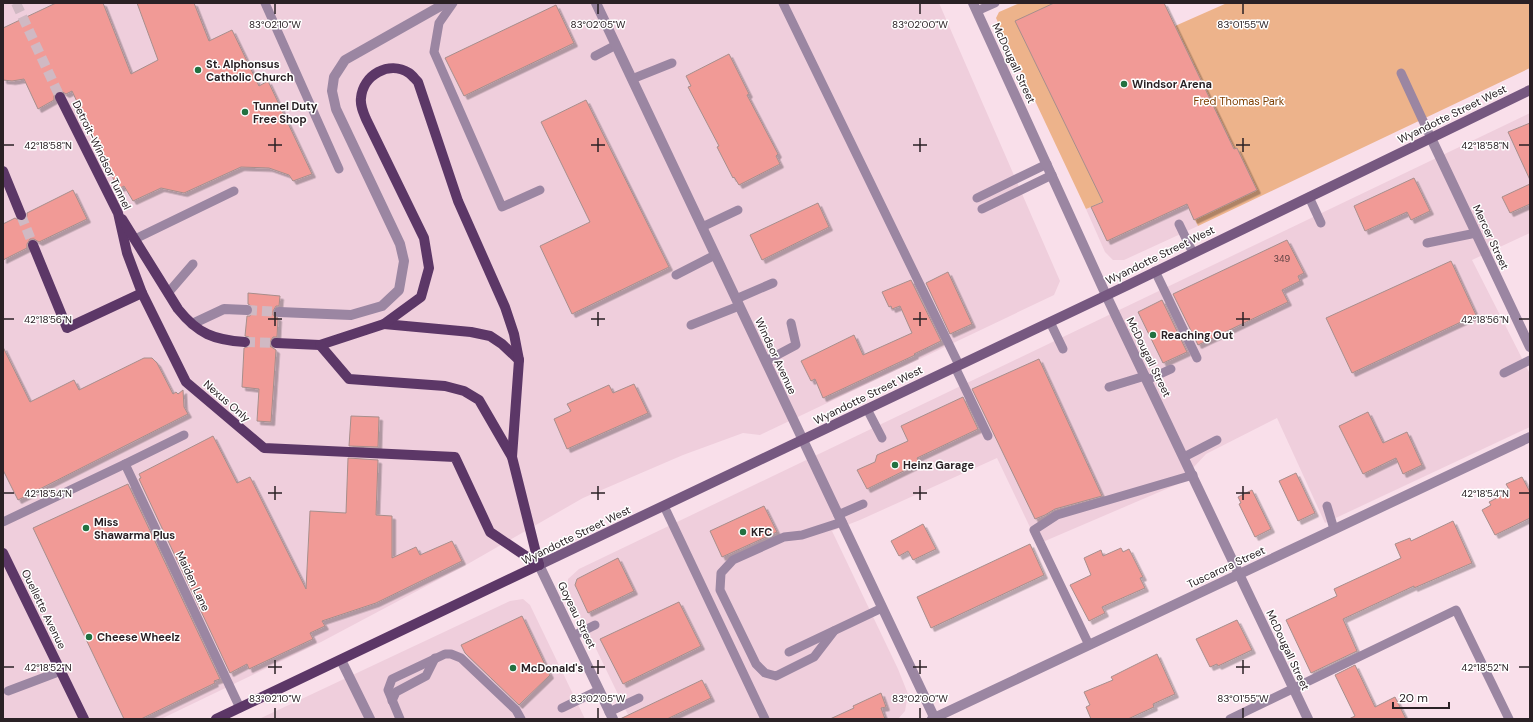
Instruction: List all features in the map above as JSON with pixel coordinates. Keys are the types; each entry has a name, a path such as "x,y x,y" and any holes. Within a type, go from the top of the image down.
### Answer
{"main road":[{"path":"276,343 320,345 384,324 421,297 429,268 424,238 366,119 362,109 361,98 368,79 380,70 398,69 409,73 418,82 458,201 510,318 519,360 512,457"},
{"name":"Wyandotte Street West","path":"216,719 1050,322 1530,90"},
{"name":"Detroit-Windsor Tunnel","path":"60,97 118,213 127,253 142,293"},
{"path":"3,172 21,216"},
{"path":"118,213 178,309 192,324 209,335 219,339 245,342"},
{"path":"33,245 67,328 142,293"},
{"name":"Nexus Only","path":"142,293 186,382 264,448 455,457 490,532 539,565"},
{"path":"384,324 471,332 490,336 502,344 519,360"},
{"path":"320,345 349,379 444,386 464,391 479,400 512,457 539,565"},
{"name":"Ouellette Avenue","path":"3,553 84,719"}],"street":[{"path":"279,312 351,315 382,306 399,290 404,261 400,244 336,109 332,91 334,77 345,60 446,3"},
{"name":"Windsor Avenue","path":"596,3 934,719"},
{"name":"McDougall Street","path":"975,7 1106,295 1308,719"},
{"name":"Mercer Street","path":"1431,138 1530,347"},
{"path":"192,324 224,309 247,310"},
{"name":"Tuscarora Street","path":"934,719 1530,437"},
{"name":"Goyeau Street","path":"539,565 611,716"},
{"path":"341,660 370,719"}],"lane":[{"path":"265,3 339,168"},
{"path":"453,3 439,23 434,52 502,207 540,190"},
{"path":"782,3 957,366 988,436"},
{"path":"975,7 994,3"},
{"path":"595,56 616,46"},
{"path":"632,79 672,63"},
{"path":"1401,73 1431,138"},
{"path":"977,198 1047,164"},
{"path":"982,209 1052,175"},
{"path":"135,239 234,191"},
{"path":"1309,197 1321,223"},
{"path":"702,227 738,210"},
{"path":"1179,224 1193,253"},
{"path":"1427,243 1476,233"},
{"path":"676,275 715,255"},
{"path":"168,293 193,264"},
{"path":"1155,271 1197,358"},
{"path":"692,325 738,303 773,283"},
{"path":"1050,322 1063,349"},
{"path":"766,361 796,345 791,323"},
{"path":"1504,373 1530,360"},
{"path":"1108,387 1146,378 1170,370"},
{"path":"867,409 882,438"},
{"path":"3,522 184,435"},
{"path":"1184,457 1217,440"},
{"name":"Maiden Lane","path":"125,464 240,708"},
{"path":"1089,645 1034,530 1057,515 1193,475"},
{"path":"834,631 814,658 776,676 765,673 756,664 720,590 720,573 733,560 784,537 802,535 840,519 863,504"},
{"path":"664,506 765,719"},
{"path":"1327,506 1334,529"},
{"path":"789,652 882,608"},
{"path":"1230,719 1456,610 1509,719"},
{"path":"573,636 595,625"},
{"path":"400,719 388,690 392,679 445,654 450,654 461,658 516,710 521,719"},
{"path":"392,701 396,692 426,676 435,658"},
{"path":"8,691 61,671"},
{"path":"562,708 599,690"},
{"path":"611,716 638,698"}],"shaded area":[{"path":"3,3 939,3 1060,281 1054,295 760,435 743,433 683,455 583,498 466,565 321,642 161,719 3,719"},
{"path":"1530,113 1530,233 1472,260 1530,374 1530,427 1325,523 1277,418 1206,454 1178,484 1038,544 997,458 860,520 832,531 898,669 908,694 905,711 898,719 630,719 568,591 568,579 579,569"},
{"path":"1171,170 1198,226 1124,260 1113,260 1105,252 1086,209"},
{"path":"523,599 530,605 585,719 259,719 510,601"}],"green space":[{"name":"Fred Thomas Park","path":"1020,3 1164,3 1175,26 1227,3 1530,3 1530,68 1198,226 1171,170 1086,209 996,18 999,12"}],"building":[{"path":"56,3 103,3 131,74 158,60 137,3 194,3 209,41 232,30 259,86 268,81 312,174 293,181 289,175 269,168 241,167 184,193 161,188 133,201 124,186 118,189 72,91 66,94 61,91 57,91 54,96 54,100 38,109 24,79 12,81 3,80 3,28"},
{"name":"Windsor Arena","path":"1054,3 1164,3 1234,149 1237,148 1257,190 1194,220 1187,204 1107,241 1091,207 1103,202 1015,21"},
{"path":"556,5 574,43 464,96 445,58"},
{"path":"729,54 749,94 747,95 778,154 776,156 780,164 739,185 734,177 733,178 717,147 719,146 688,87 691,86 686,76"},
{"path":"586,100 669,267 572,314 540,246 590,222 541,122"},
{"path":"1530,123 1530,180 1508,132"},
{"path":"1414,178 1430,211 1411,220 1407,212 1365,231 1354,206"},
{"path":"1530,184 1530,204 1510,213 1502,197"},
{"path":"73,190 87,219 39,242 34,239 30,239 27,244 27,248 3,260 3,224 15,218 20,221 24,221 27,213"},
{"path":"818,203 829,227 762,260 750,235"},
{"path":"1287,240 1304,273 1298,276 1300,281 1282,290 1288,302 1198,345 1173,294"},
{"path":"1451,261 1476,315 1352,373 1326,318"},
{"path":"948,272 972,324 950,334 926,283"},
{"path":"911,280 941,341 914,354 915,355 823,398 815,379 811,381 801,361 854,335 863,355 912,333 900,306 892,309 891,306 889,307 882,292"},
{"path":"248,293 280,296 279,306 276,306 273,311 273,315 278,318 277,337 273,337 270,342 270,346 276,350 271,422 257,421 259,389 242,387 244,348 250,346 251,342 249,337 245,336 247,316 250,316 253,311 253,307 248,304"},
{"path":"1162,300 1187,352 1163,363 1138,312"},
{"path":"3,347 30,402 74,380 79,390 144,358 152,358 157,363 173,394 176,392 178,394 183,390 184,407 188,414 18,500 3,470"},
{"path":"1039,359 1102,496 1055,509 1035,519 972,389"},
{"path":"634,384 648,413 567,449 554,419 571,411 567,404 609,385 613,393"},
{"path":"963,397 978,429 917,458 920,463 867,489 857,470 875,462 877,455 908,441 901,426"},
{"path":"1368,412 1383,443 1407,432 1422,465 1403,474 1396,458 1363,474 1339,426"},
{"path":"351,416 379,417 378,447 349,446"},
{"path":"213,436 237,483 250,477 306,589 310,511 346,513 348,458 378,460 376,515 392,516 392,558 416,547 420,555 452,541 462,561 376,603 322,621 325,626 310,633 313,639 249,669 247,664 230,673 139,479 141,478 139,474"},
{"path":"1296,473 1315,513 1298,521 1279,481"},
{"path":"1522,477 1530,492 1530,518 1495,535 1482,510 1491,505 1489,502 1510,491 1506,484"},
{"path":"128,484 220,679 214,681 215,683 141,719 124,719 33,528"},
{"path":"1252,490 1271,529 1255,537 1239,504 1241,503 1238,497"},
{"name":"KFC","path":"764,506 777,532 722,557 710,531"},
{"path":"1453,521 1472,563 1414,588 1414,586 1343,619 1357,651 1311,673 1286,620 1337,596 1334,589 1401,558 1395,544 1410,538 1411,541"},
{"path":"923,524 936,549 913,560 908,551 899,556 891,541"},
{"path":"1030,544 1044,575 931,628 917,597"},
{"path":"1121,548 1123,552 1129,549 1143,577 1140,578 1145,588 1102,607 1105,613 1089,621 1070,585 1091,575 1084,558 1101,550 1103,556"},
{"path":"618,558 634,591 588,613 575,585 577,579"},
{"path":"679,602 701,646 623,684 600,639"},
{"name":"McDonald's","path":"522,616 550,675 519,705 465,653 461,645"},
{"path":"1237,620 1252,650 1218,666 1217,664 1210,667 1196,639"},
{"path":"1157,654 1175,694 1153,704 1154,707 1128,719 1091,719 1086,707 1090,705 1084,692 1113,680 1111,677"},
{"path":"1355,665 1375,707 1395,697 1406,719 1349,719 1355,716 1335,675"},
{"path":"702,680 711,698 667,719 620,719"},
{"path":"881,693 886,707 881,708 885,719 830,719 854,708 853,706"}],"tunnel":[{"path":"16,3 60,97"},
{"path":"21,215 33,245"},
{"path":"247,310 279,312"},
{"path":"245,342 276,343"}],"place":[{"name":"St. Alphonsus Catholic Church","path":"198,70"},
{"name":"Windsor Arena","path":"1124,84"},
{"name":"Tunnel Duty Free Shop","path":"245,112"},
{"name":"Reaching Out","path":"1153,335"},
{"name":"Heinz Garage","path":"895,465"},
{"name":"Miss Shawarma Plus","path":"86,528"},
{"name":"KFC","path":"743,532"},
{"name":"Cheese Wheelz","path":"89,637"},
{"name":"McDonald's","path":"513,668"}]}
